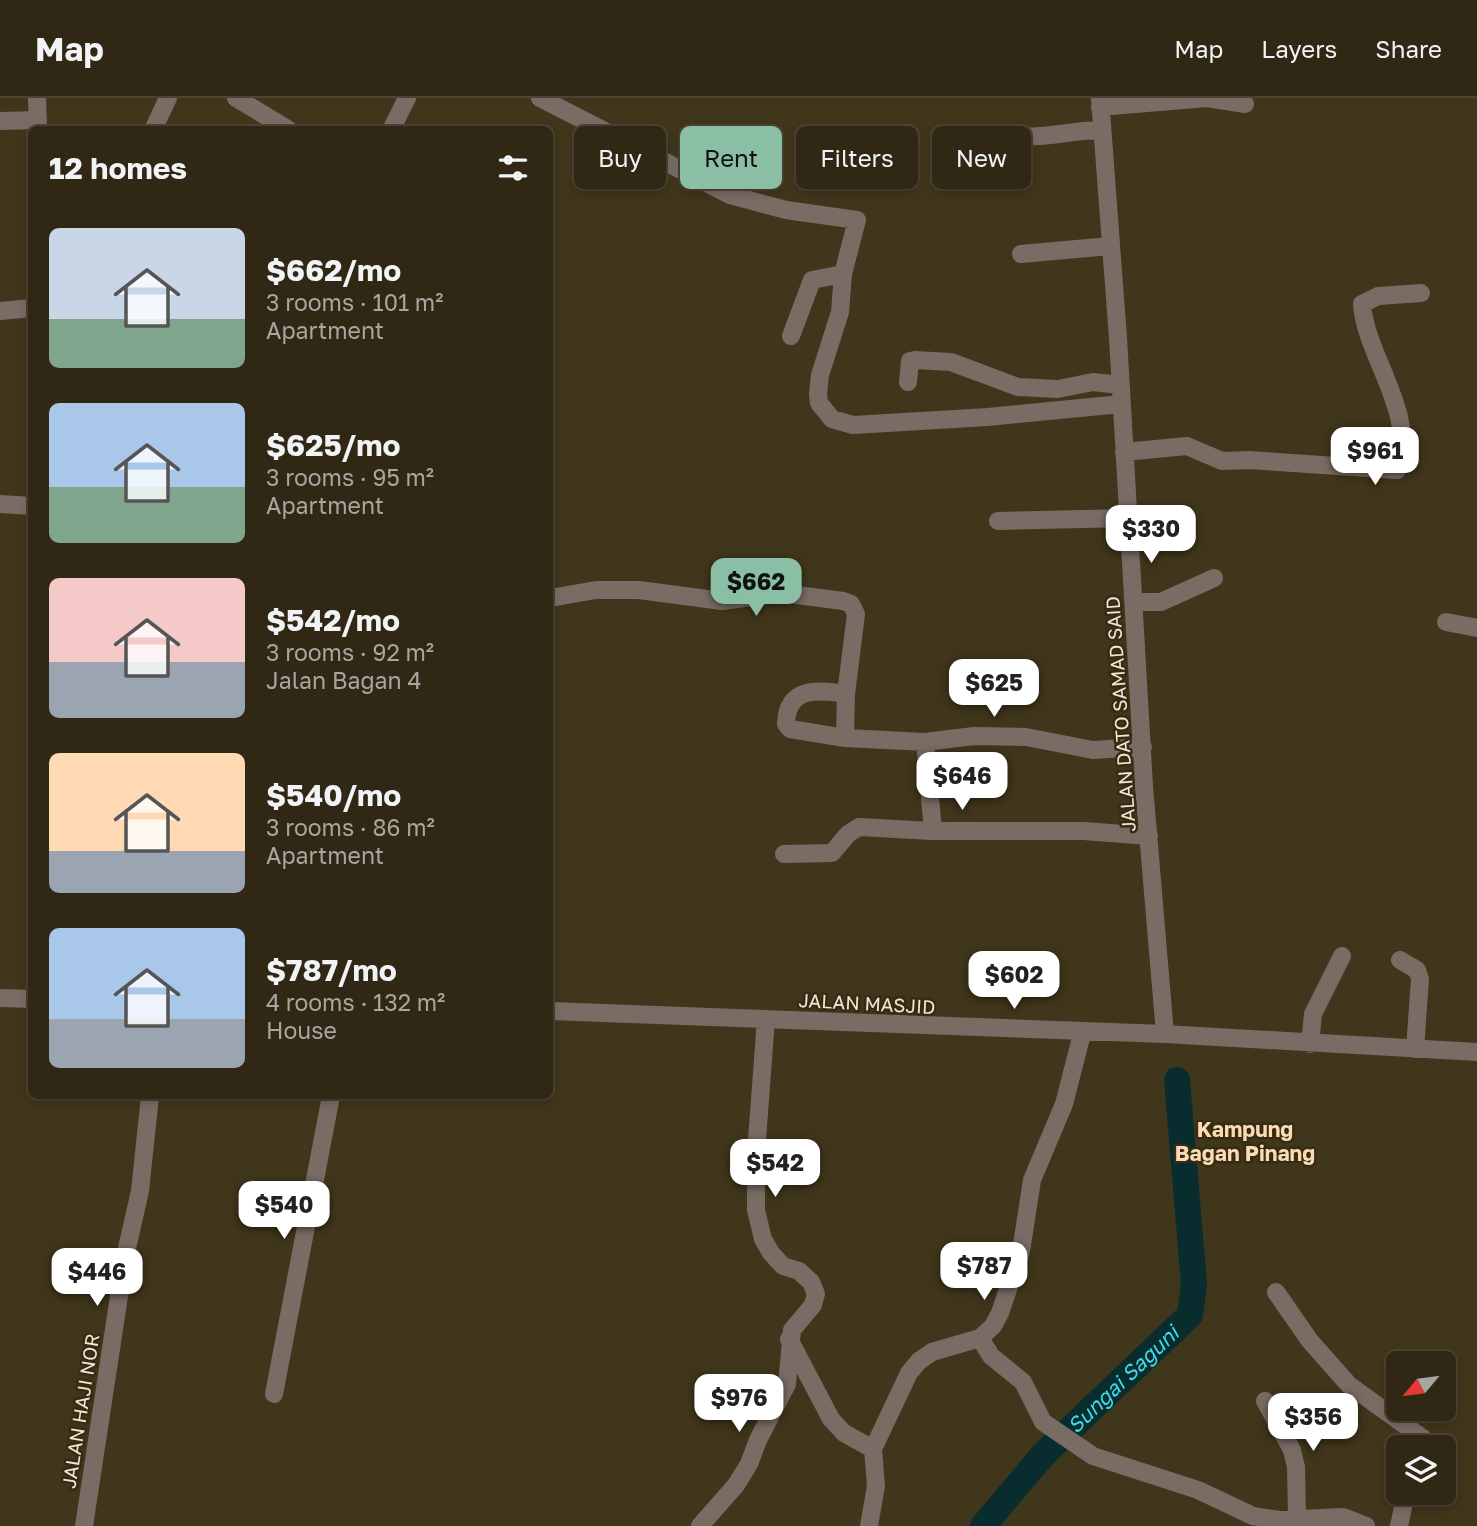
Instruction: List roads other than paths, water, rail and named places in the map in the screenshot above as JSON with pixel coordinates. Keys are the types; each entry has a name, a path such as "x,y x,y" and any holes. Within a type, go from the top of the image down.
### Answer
{"street":[{"path":"0,121 38,125 37,98"},
{"path":"155,126 168,98"},
{"path":"236,98 282,126"},
{"path":"393,126 407,98"},
{"path":"540,98 730,195 786,210 857,220 843,274 840,312 820,375 820,403 832,419 852,425 988,417 1121,404"},
{"path":"1100,102 1206,98 1245,104"},
{"name":"JALAN DATO SAMAD SAID","path":"1100,102 1149,836 1165,1034"},
{"path":"1031,137 1078,130 1101,130"},
{"path":"1021,254 1110,246"},
{"path":"791,336 812,280 843,274"},
{"path":"1124,452 1187,446 1222,461 1249,460 1396,470 1402,455 1395,405 1362,304 1378,296 1421,293"},
{"path":"0,311 28,308"},
{"path":"908,382 910,361 915,360 951,362 1018,387 1058,389 1093,382 1120,385"},
{"path":"0,504 28,506"},
{"path":"998,521 1129,517"},
{"path":"1134,602 1157,601 1214,578"},
{"path":"553,597 596,590 639,590 722,601 782,593 850,604 856,614 846,694 845,738"},
{"path":"1446,622 1477,628"},
{"path":"846,694 811,691 799,696 791,702 786,724 790,729 845,738 925,742 974,736 1026,737 1093,750 1143,747"},
{"path":"925,742 933,831"},
{"path":"784,854 832,853 848,834 859,827 933,831 1084,831 1149,836"},
{"path":"1310,1044 1313,1014 1342,956"},
{"path":"1400,960 1417,970 1420,979 1415,1049"},
{"path":"0,998 28,999"},
{"name":"JALAN MASJID","path":"553,1011 1082,1034 1165,1034 1477,1052"},
{"path":"699,1526 736,1485 749,1464 758,1440 787,1384 789,1339 797,1321 813,1304 816,1294 811,1282 799,1271 782,1266 771,1253 756,1210 756,1153 766,1019"},
{"path":"869,1526 876,1486 873,1449 909,1373 919,1361 932,1352 980,1338 993,1326 1006,1297 1021,1251 1032,1180 1064,1104 1082,1034"},
{"name":"JALAN HAJI NOR","path":"84,1526 123,1268 140,1191 150,1099"},
{"path":"274,1394 330,1099"},
{"path":"1276,1292 1310,1341 1349,1385 1418,1435"},
{"path":"980,1338 991,1356 1023,1382 1036,1412 1052,1431 1093,1456 1198,1490 1253,1516 1266,1519 1343,1517 1366,1526"},
{"path":"789,1339 831,1419 844,1433 873,1449"},
{"path":"787,1384 812,1380"},
{"path":"1265,1401 1292,1450 1296,1467 1297,1518"},
{"path":"1399,1526 1403,1505"},
{"path":"1297,1518 1318,1526"}],"waterway":[{"name":"Sungai Saguni","path":"983,1526 1043,1455 1190,1315 1194,1284 1177,1080"}],"district":[{"name":"Kampung Bagan Pinang","path":"1245,1141"}]}
